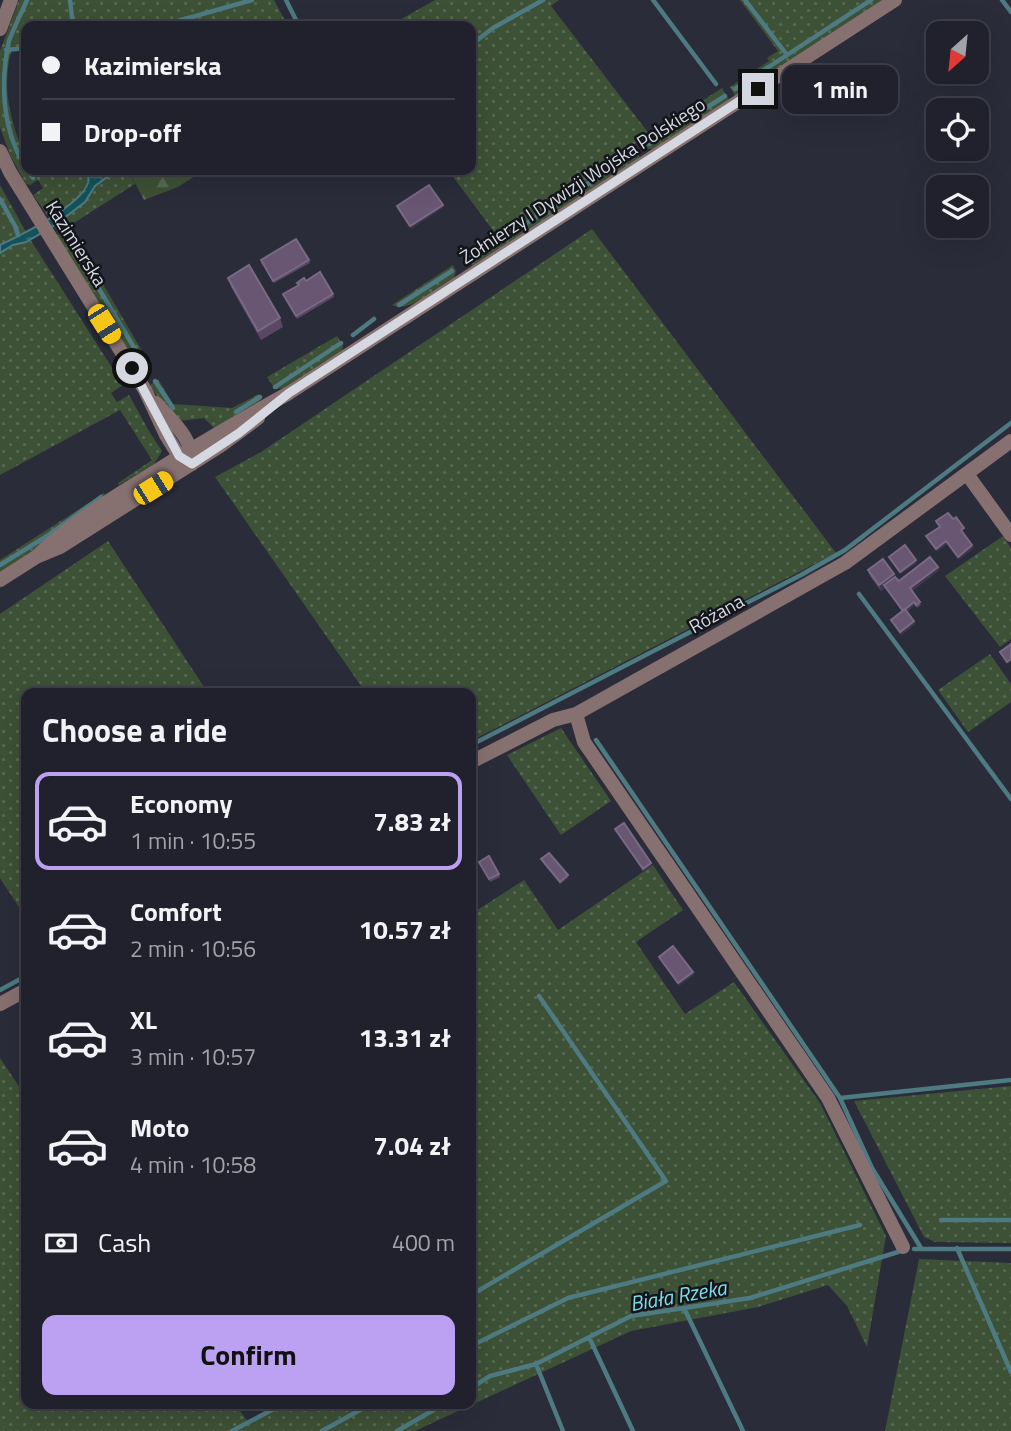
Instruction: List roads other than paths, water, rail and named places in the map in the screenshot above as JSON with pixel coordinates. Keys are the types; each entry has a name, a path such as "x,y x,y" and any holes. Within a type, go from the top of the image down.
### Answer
{"street":[{"path":"0,29 11,0"},
{"name":"Żołnierzy I Dywizji Wojska Polskiego","path":"0,580 36,557 60,547 187,456 239,433 289,393 895,0"},
{"name":"Kazimierska","path":"0,151 50,237 187,456"},
{"name":"Różana","path":"476,759 553,720 576,714 845,563 1011,441"},
{"path":"967,474 1011,535"},
{"path":"576,714 584,742 828,1098 903,1247"},
{"path":"0,1004 21,993"}],"water":[{"path":"88,175 110,175 95,186 85,202 55,225 0,253 0,245 49,219 74,201 88,183"}],"waterway":[{"path":"21,159 8,122 4,73 9,41 27,0"},
{"path":"70,0 72,21"},
{"path":"178,21 252,0"},
{"path":"286,0 296,21"},
{"path":"476,41 493,28 543,0"},
{"path":"653,0 716,84"},
{"path":"745,0 787,55"},
{"path":"735,89 871,0"},
{"path":"1002,0 1011,12"},
{"path":"6,50 21,48"},
{"path":"649,144 725,96"},
{"path":"471,259 634,154"},
{"path":"0,199 18,235"},
{"path":"59,222 147,369"},
{"path":"399,305 452,271"},
{"path":"353,335 374,319"},
{"path":"275,387 341,343"},
{"path":"155,381 173,408"},
{"path":"236,412 260,397"},
{"path":"476,742 845,550 1011,423"},
{"path":"0,565 47,536 101,497"},
{"path":"859,594 1011,799"},
{"path":"596,740 840,1098 872,1168 921,1248"},
{"path":"0,990 21,979"},
{"path":"476,1292 666,1181 539,996"},
{"path":"840,1098 1011,1080"},
{"path":"941,1220 1011,1220"},
{"path":"476,1344 568,1298 860,1225"},
{"path":"957,1248 1011,1372"},
{"name":"Biała Rzeka","path":"914,1249 1011,1249"},
{"name":"Biała Rzeka","path":"476,1385 490,1376 536,1364 631,1316 750,1298 898,1252"},
{"path":"684,1308 743,1431"},
{"path":"589,1337 633,1431"},
{"path":"536,1364 563,1431"},
{"path":"232,1431 274,1409"},
{"path":"322,1431 362,1409"},
{"name":"Biała Rzeka","path":"397,1431 435,1409"}]}
